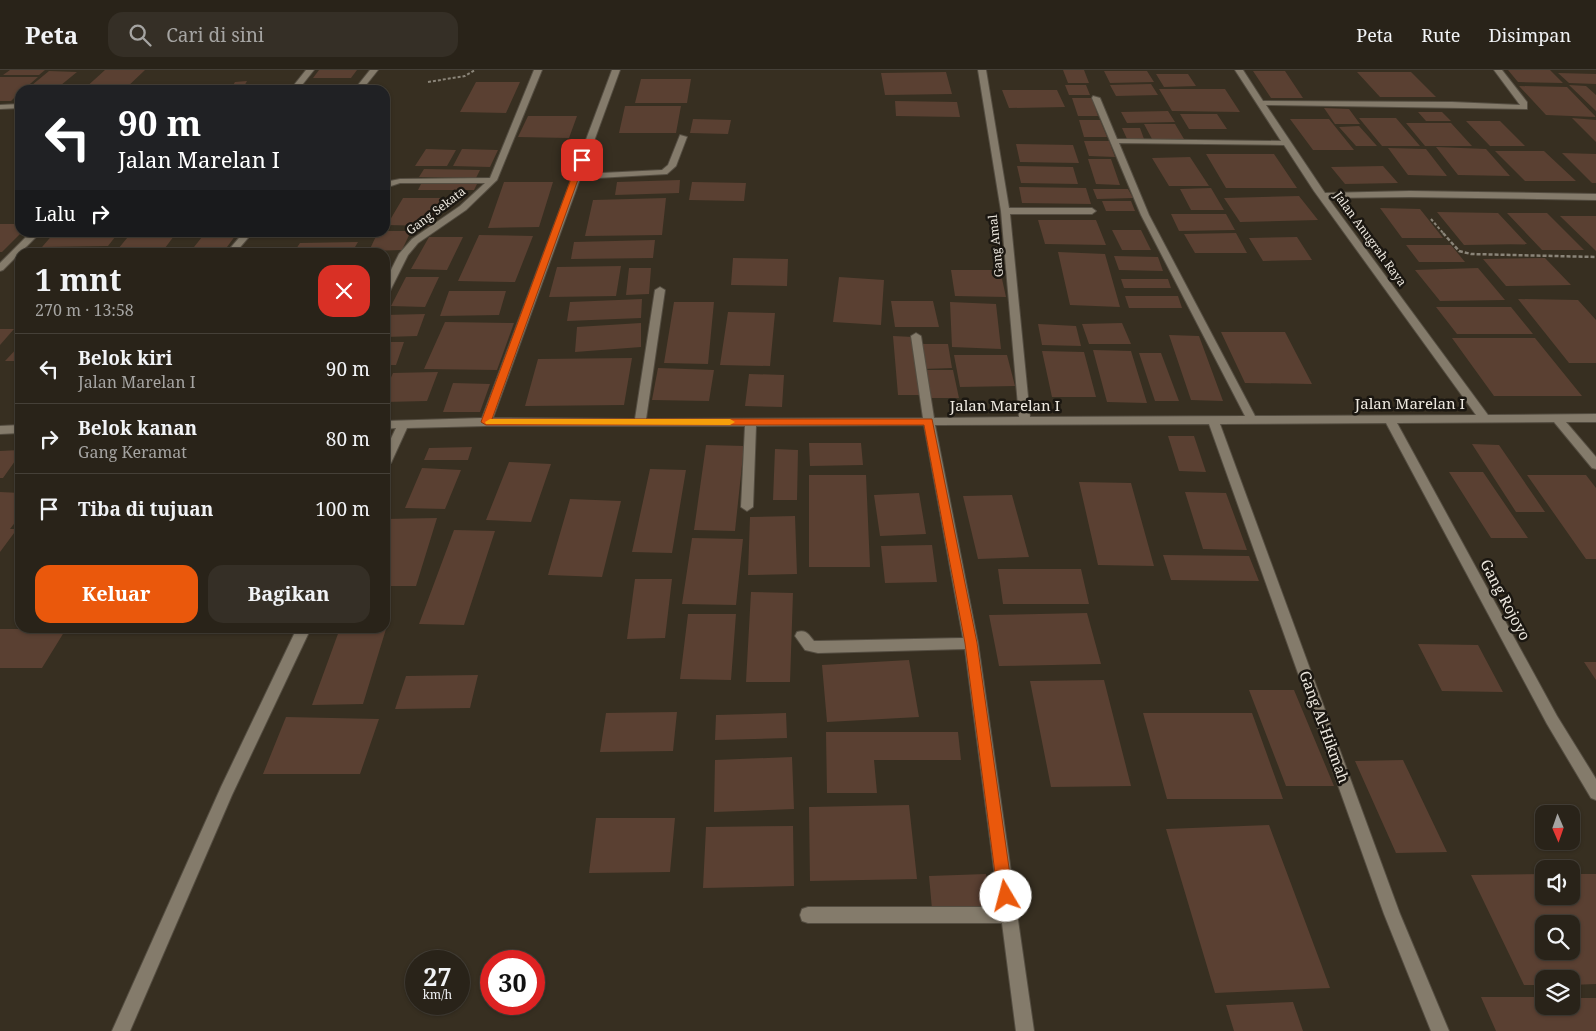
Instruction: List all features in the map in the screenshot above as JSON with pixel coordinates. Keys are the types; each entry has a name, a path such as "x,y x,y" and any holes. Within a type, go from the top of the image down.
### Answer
{"street":[{"path":"298,85 310,70"},
{"path":"362,85 374,70"},
{"name":"Gang Sekata","path":"390,281 404,254 415,241 464,208 493,180 538,70"},
{"path":"486,422 616,70"},
{"name":"Gang Amal","path":"982,70 1005,211 1025,420"},
{"name":"Jalan Anugrah Raya","path":"1239,70 1323,196 1485,418"},
{"path":"1261,103 1452,104 1524,107 1523,102 1498,70"},
{"path":"1096,98 1146,215 1252,420"},
{"path":"0,107 15,106"},
{"path":"575,178 664,172 672,166 683,137"},
{"path":"1114,141 1287,143"},
{"path":"390,183 400,180 493,180"},
{"path":"1323,196 1410,194 1596,197"},
{"path":"1005,211 1092,211"},
{"path":"21,248 32,237"},
{"path":"235,248 245,237"},
{"path":"0,268 15,253"},
{"path":"640,423 660,290"},
{"path":"916,336 929,421 971,643 1025,1031"},
{"path":"1557,418 1596,465"},
{"name":"Jalan Marelan I","path":"390,424 486,422 640,423 1596,418"},
{"name":"Gang Al-Hikmah","path":"1213,420 1392,914 1440,1031"},
{"name":"Gang Rojoyo","path":"1390,420 1552,720 1596,793"},
{"path":"747,507 751,422"},
{"path":"390,452 403,425"},
{"path":"0,430 15,429"},
{"path":"121,1031 226,792 302,633"},
{"path":"802,636 810,646 818,647 971,643"},
{"path":"808,915 1008,915"}],"path":[{"path":"428,82 465,76 476,70"},
{"path":"1410,194 1459,251 1478,255 1596,257"}],"building":[{"path":"10,70 45,70 39,75 3,75"},
{"path":"105,70 145,70 129,85 88,85"},
{"path":"319,70 357,70 351,78 313,78"},
{"path":"1063,70 1084,70 1089,83 1068,83"},
{"path":"1508,70 1550,70 1563,83 1518,82"},
{"path":"49,71 77,72 61,85 32,85"},
{"path":"1104,71 1147,71 1154,82 1110,83"},
{"path":"1253,71 1285,71 1303,98 1271,98"},
{"path":"946,72 952,94 885,95 881,73"},
{"path":"1357,72 1411,72 1436,97 1380,97"},
{"path":"1558,73 1596,74 1596,84 1569,83"},
{"path":"1156,74 1188,74 1196,86 1164,87"},
{"path":"0,77 38,77 29,85 15,85 15,97 11,101 0,101"},
{"path":"641,79 691,79 687,103 635,103"},
{"path":"247,81 245,85 233,85 235,82"},
{"path":"476,82 520,82 506,113 460,112"},
{"path":"1151,84 1158,95 1116,96 1110,85"},
{"path":"1065,85 1086,85 1090,95 1069,95"},
{"path":"1569,85 1586,86 1596,95 1596,111"},
{"path":"1519,86 1567,87 1596,117 1546,115"},
{"path":"1159,89 1225,89 1240,112 1172,111"},
{"path":"1002,90 1057,90 1065,107 1009,108"},
{"path":"1072,98 1092,98 1098,116 1078,116"},
{"path":"895,101 957,102 960,117 896,116"},
{"path":"625,106 681,106 676,133 619,133"},
{"path":"1324,108 1349,109 1360,124 1335,124"},
{"path":"1168,111 1175,122 1127,123 1121,112"},
{"path":"1418,112 1442,112 1451,121 1426,121"},
{"path":"1180,114 1217,114 1227,129 1189,129"},
{"path":"528,116 577,116 569,138 518,137"},
{"path":"1359,118 1396,118 1420,146 1382,146"},
{"path":"1572,118 1596,120 1596,142"},
{"path":"693,119 731,120 728,134 690,133"},
{"path":"1290,119 1329,119 1354,150 1313,150"},
{"path":"1079,120 1100,120 1107,137 1084,137"},
{"path":"1466,121 1500,121 1525,146 1490,146"},
{"path":"1406,123 1451,123 1472,146 1425,146"},
{"path":"1144,124 1175,124 1184,139 1152,139"},
{"path":"1359,126 1377,146 1356,146 1339,127"},
{"path":"1122,128 1140,128 1144,139 1127,139"},
{"path":"1084,141 1109,141 1115,157 1089,156"},
{"path":"1016,144 1073,145 1079,163 1020,162"},
{"path":"1436,147 1486,149 1510,176 1458,175"},
{"path":"1388,148 1426,149 1447,176 1408,175"},
{"path":"426,149 456,150 447,166 415,166"},
{"path":"462,149 498,150 490,167 453,166"},
{"path":"1495,151 1544,151 1576,181 1525,181"},
{"path":"1562,153 1596,154 1596,183 1592,183"},
{"path":"1206,154 1274,154 1297,188 1226,188"},
{"path":"1190,157 1209,186 1169,186 1152,158"},
{"path":"1088,159 1111,159 1120,185 1096,184"},
{"path":"1017,166 1073,167 1078,184 1021,183"},
{"path":"1383,166 1398,183 1345,184 1331,167"},
{"path":"424,169 480,170 476,178 419,177"},
{"path":"680,180 679,193 615,195 617,182"},
{"path":"422,182 478,182 474,190 418,190"},
{"path":"504,182 553,182 539,227 488,228"},
{"path":"692,182 746,183 744,201 689,200"},
{"path":"1019,187 1086,188 1091,204 1022,203"},
{"path":"1211,188 1224,210 1191,210 1180,189"},
{"path":"1093,189 1128,189 1133,198 1097,199"},
{"path":"1299,196 1318,220 1240,222 1224,198"},
{"path":"403,198 445,198 431,226 390,225 390,220"},
{"path":"666,198 662,235 585,236 593,200"},
{"path":"1102,201 1131,201 1135,211 1106,211"},
{"path":"1380,208 1420,209 1443,238 1402,238"},
{"path":"1437,212 1498,213 1527,244 1464,245"},
{"path":"1507,213 1547,213 1584,250 1542,250"},
{"path":"1171,214 1226,214 1235,230 1179,231"},
{"path":"1560,216 1596,216 1596,251"},
{"path":"1038,220 1096,220 1106,245 1045,244"},
{"path":"0,224 15,224 15,237 17,237 0,252"},
{"path":"1112,230 1141,230 1151,250 1122,250"},
{"path":"390,231 411,231 402,250 370,248 376,237 390,237"},
{"path":"1236,233 1247,253 1195,253 1184,234"},
{"path":"479,235 533,236 515,282 458,281"},
{"path":"51,237 115,237 108,246 42,247"},
{"path":"128,237 173,237 165,248 119,248"},
{"path":"202,237 234,237 227,247 194,247"},
{"path":"429,237 463,237 447,270 411,269"},
{"path":"1297,237 1312,260 1263,261 1249,238"},
{"path":"655,240 653,258 571,259 574,242"},
{"path":"358,242 354,248 297,248 300,243"},
{"path":"1406,245 1451,245 1465,262 1419,262"},
{"path":"1058,252 1105,254 1120,307 1070,305"},
{"path":"1114,256 1158,257 1163,271 1119,270"},
{"path":"733,258 788,259 787,286 731,285"},
{"path":"1545,258 1571,285 1506,286 1483,259"},
{"path":"621,266 616,296 549,297 557,267"},
{"path":"629,268 651,268 649,294 626,295"},
{"path":"1478,268 1505,300 1440,301 1415,270"},
{"path":"951,270 1000,270 1006,297 955,296"},
{"path":"406,277 439,277 425,307 391,306"},
{"path":"839,277 884,280 881,325 833,322"},
{"path":"1121,279 1168,279 1171,288 1124,288"},
{"path":"449,291 506,291 499,315 440,316"},
{"path":"1125,296 1178,296 1182,308 1129,308"},
{"path":"642,299 641,318 567,321 570,302"},
{"path":"1518,299 1578,300 1596,320 1596,363 1569,363"},
{"path":"891,301 933,301 939,327 895,327"},
{"path":"674,302 714,302 708,364 664,363"},
{"path":"950,302 996,304 1001,349 952,347"},
{"path":"1436,307 1511,307 1533,334 1457,334"},
{"path":"728,312 775,313 770,366 720,365"},
{"path":"425,314 417,336 390,337 390,315"},
{"path":"445,322 514,323 497,370 424,369"},
{"path":"641,323 641,347 575,352 577,327"},
{"path":"1122,323 1131,344 1089,344 1082,324"},
{"path":"1038,324 1076,326 1081,346 1042,345"},
{"path":"0,329 14,329 0,345"},
{"path":"1221,332 1285,332 1312,384 1245,383"},
{"path":"1169,335 1199,336 1223,401 1191,400"},
{"path":"893,336 913,337 920,395 898,395"},
{"path":"1452,338 1535,338 1582,396 1494,396"},
{"path":"390,342 404,342 396,365 390,365"},
{"path":"920,344 948,344 952,368 923,369"},
{"path":"15,350 15,361 5,361"},
{"path":"1093,350 1131,351 1147,403 1107,402"},
{"path":"1042,351 1084,352 1096,397 1052,397"},
{"path":"1139,353 1161,353 1179,401 1155,401"},
{"path":"954,355 1007,355 1015,386 960,387"},
{"path":"632,358 624,405 525,406 538,359"},
{"path":"658,368 714,370 709,401 652,400"},
{"path":"923,370 953,370 959,398 927,398"},
{"path":"438,372 427,401 390,402 390,380 393,373"},
{"path":"749,374 784,375 782,407 745,406"},
{"path":"453,383 490,384 480,412 443,412"},
{"path":"1168,436 1194,436 1206,472 1179,471"},
{"path":"809,443 861,443 863,465 810,466"},
{"path":"1472,444 1499,445 1545,512 1516,512"},
{"path":"706,445 744,446 735,531 694,530"},
{"path":"472,447 468,460 424,460 429,448"},
{"path":"775,449 798,450 797,500 773,500"},
{"path":"15,450 15,461 3,478 0,478 0,451"},
{"path":"509,462 551,464 531,522 486,520"},
{"path":"422,468 461,470 445,509 405,508"},
{"path":"650,469 686,470 672,553 632,552"},
{"path":"1449,472 1483,472 1528,538 1491,538"},
{"path":"809,475 866,475 870,567 809,567"},
{"path":"1527,475 1586,475 1596,488 1596,559 1586,559"},
{"path":"1079,482 1131,483 1154,566 1098,565"},
{"path":"0,492 15,493 15,522 10,529 15,529 15,532 0,552"},
{"path":"1185,492 1226,493 1247,550 1203,549"},
{"path":"919,493 926,534 880,536 874,495"},
{"path":"1012,495 1029,557 978,559 963,496"},
{"path":"570,499 621,501 602,577 548,575"},
{"path":"795,516 797,574 748,575 750,517"},
{"path":"437,518 416,586 390,586 390,519"},
{"path":"454,530 495,531 464,625 419,624"},
{"path":"692,538 743,539 736,605 682,604"},
{"path":"932,545 937,582 885,583 881,546"},
{"path":"1163,555 1249,556 1259,581 1171,580"},
{"path":"998,569 1081,569 1089,604 1003,604"},
{"path":"635,579 672,579 665,638 627,639"},
{"path":"751,592 793,593 790,682 746,682"},
{"path":"1087,613 1101,664 999,666 989,615"},
{"path":"688,614 736,614 731,680 680,679"},
{"path":"0,629 15,629 15,633 64,633 42,668 0,668"},
{"path":"338,633 385,633 363,704 312,705"},
{"path":"1418,644 1478,645 1503,692 1442,691"},
{"path":"909,660 919,717 827,722 822,665"},
{"path":"1584,662 1596,662 1596,680"},
{"path":"478,675 470,708 395,709 406,676"},
{"path":"1104,680 1131,786 1051,787 1030,681"},
{"path":"1249,690 1294,690 1334,786 1286,786"},
{"path":"677,712 673,751 600,752 606,713"},
{"path":"786,713 787,738 715,740 716,715"},
{"path":"1143,713 1252,713 1283,799 1167,799"},
{"path":"286,717 379,719 360,774 263,774"},
{"path":"826,732 958,732 961,760 874,760 877,793 827,793"},
{"path":"792,757 794,809 714,812 715,760"},
{"path":"1403,760 1447,852 1396,853 1355,761"},
{"path":"909,805 917,879 810,881 809,807"},
{"path":"596,818 675,818 670,872 589,873"},
{"path":"1269,825 1330,988 1215,993 1166,829"},
{"path":"793,826 794,886 703,888 706,827"},
{"path":"986,874 991,908 932,909 929,876"},
{"path":"1535,874 1535,905 1580,905 1580,874 1596,874 1596,984 1580,985 1580,970 1535,970 1535,985 1524,985 1471,875"},
{"path":"1481,997 1535,997 1535,1015 1580,1015 1580,998 1596,998 1596,1031 1496,1031"},
{"path":"1293,1002 1303,1031 1234,1031 1226,1005"}],"slow traffic":[{"path":"490,422 730,422"}],"route":[{"path":"582,160 486,422 929,421 971,643 1006,896"}]}
